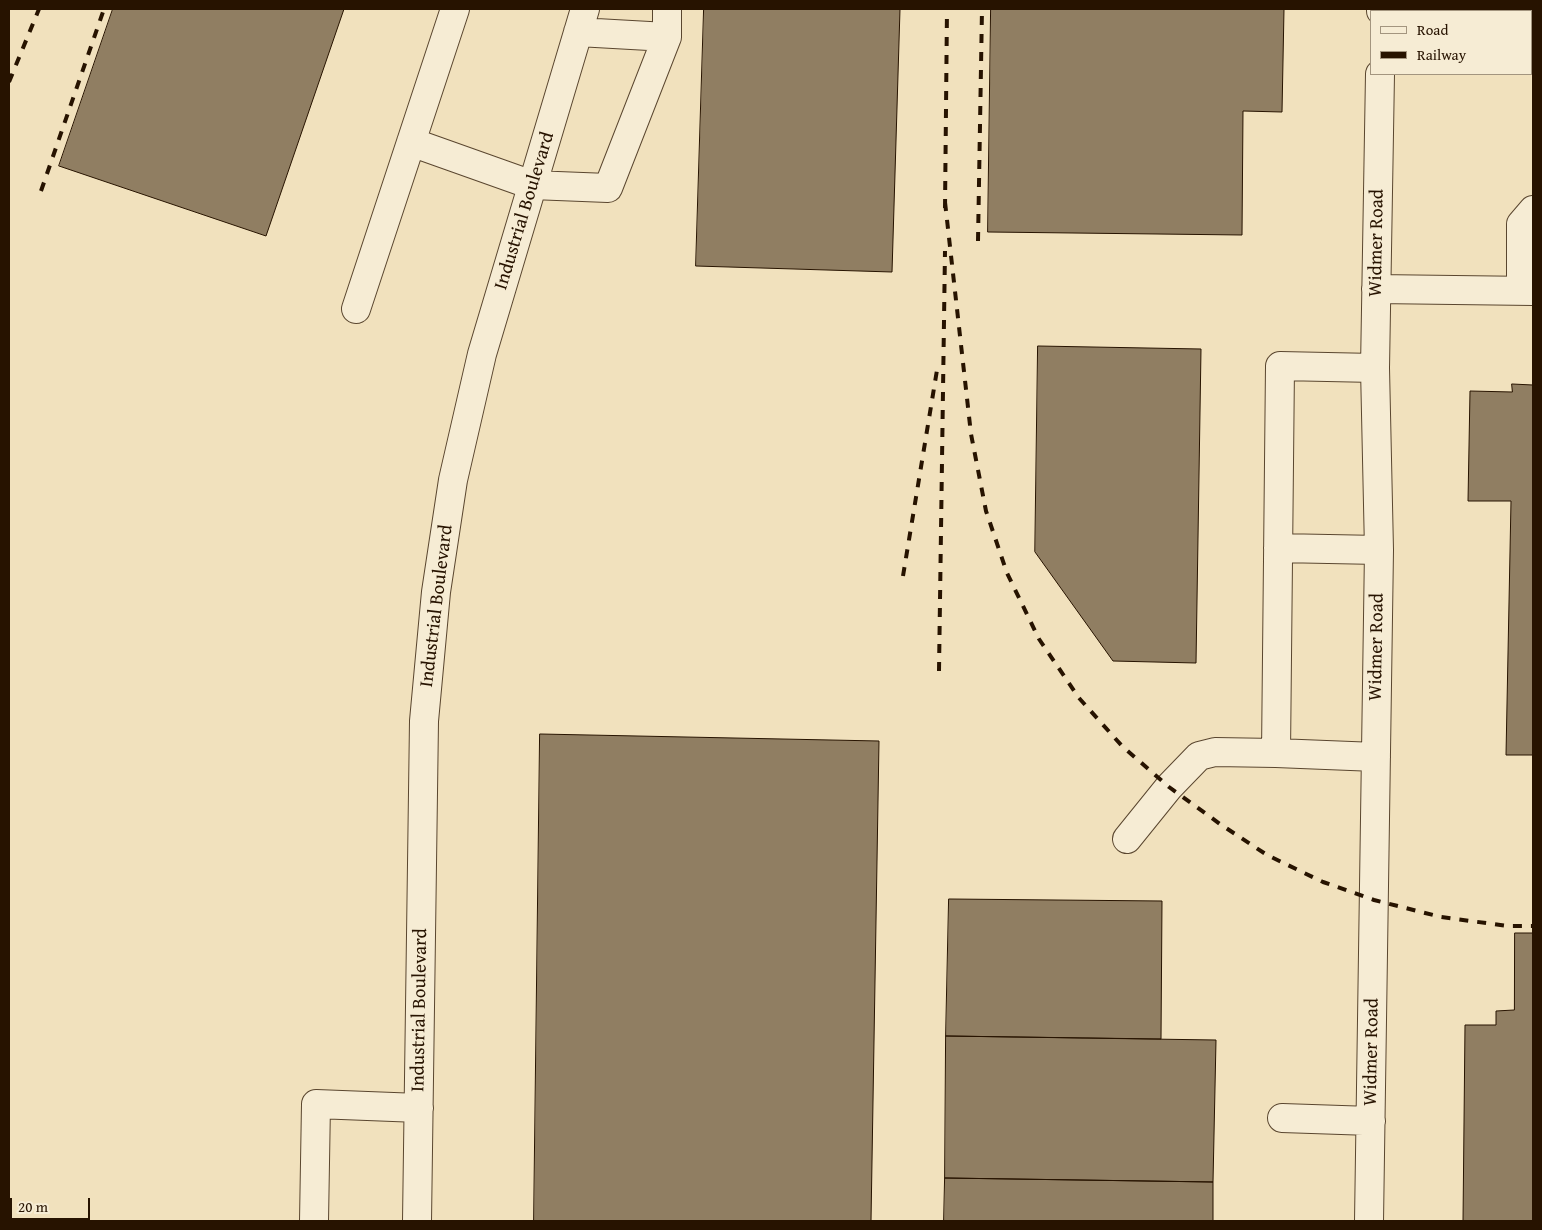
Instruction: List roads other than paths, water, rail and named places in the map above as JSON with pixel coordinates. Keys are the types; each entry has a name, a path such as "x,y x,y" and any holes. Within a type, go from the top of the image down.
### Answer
{"street":[{"path":"356,309 455,9"},
{"path":"411,142 532,185 608,188 667,36 668,9"},
{"path":"582,20 667,36"},
{"name":"Industrial Boulevard","path":"417,1221 424,721 436,592 453,480 482,354 582,20"},
{"name":"Widmer Road","path":"1369,1221 1379,550 1375,368 1380,75"},
{"path":"1376,289 1527,291 1521,224 1533,210"},
{"path":"1276,753 1280,366 1375,368"},
{"path":"1278,548 1379,550"},
{"path":"1127,839 1169,787 1198,756 1215,752 1376,757"},
{"path":"314,1221 316,1104 419,1108"},
{"path":"1282,1118 1371,1121"}],"railway":[{"path":"9,82 39,9"},
{"path":"41,191 104,9"},
{"path":"945,208 947,9"},
{"path":"978,241 982,9"},
{"path":"945,202 971,434 986,511 1007,573 1039,639 1079,698 1122,746 1169,787 1267,855 1323,882 1374,900 1441,917 1508,926 1533,926"},
{"path":"939,671 945,251"},
{"path":"903,576 938,364"}]}
